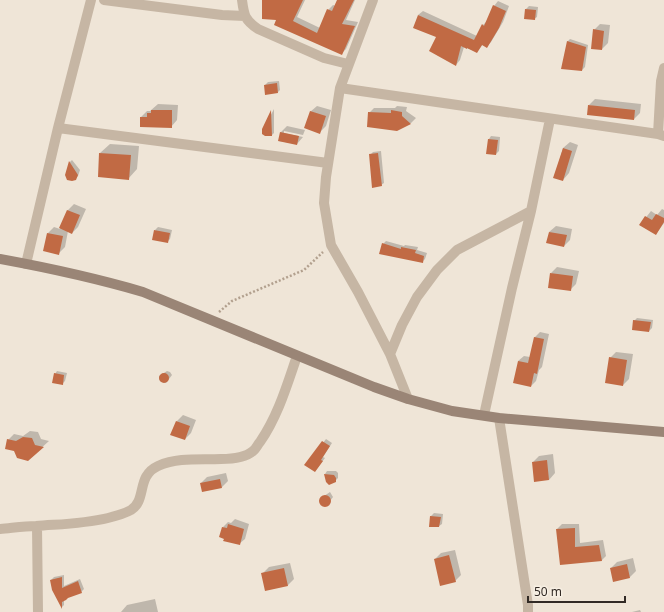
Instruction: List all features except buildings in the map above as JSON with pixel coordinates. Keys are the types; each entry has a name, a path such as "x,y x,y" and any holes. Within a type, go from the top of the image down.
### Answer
{"street":[{"path":"26,264 58,128 91,0"},
{"path":"104,0 245,16"},
{"path":"242,0 245,16 249,23 258,29 324,58 348,64"},
{"path":"373,0 340,88 328,162 324,202 331,245 358,292 390,354 408,399"},
{"path":"340,88 661,135 664,68"},
{"path":"484,415 512,288 531,211 550,119"},
{"path":"58,128 328,162"},
{"path":"390,354 402,325 413,304 436,270 458,250 531,211"},
{"path":"0,259 69,272 143,292 297,356 408,399 452,411 499,418 664,432"},
{"path":"0,529 91,522 118,516 132,510 141,497 143,484 147,475 157,467 168,462 192,459 235,459 253,452 264,435 281,401 297,356"},
{"path":"499,418 528,612"},
{"path":"37,526 38,612"}],"path":[{"path":"213,320 216,315 232,301 304,270 331,245"}]}
